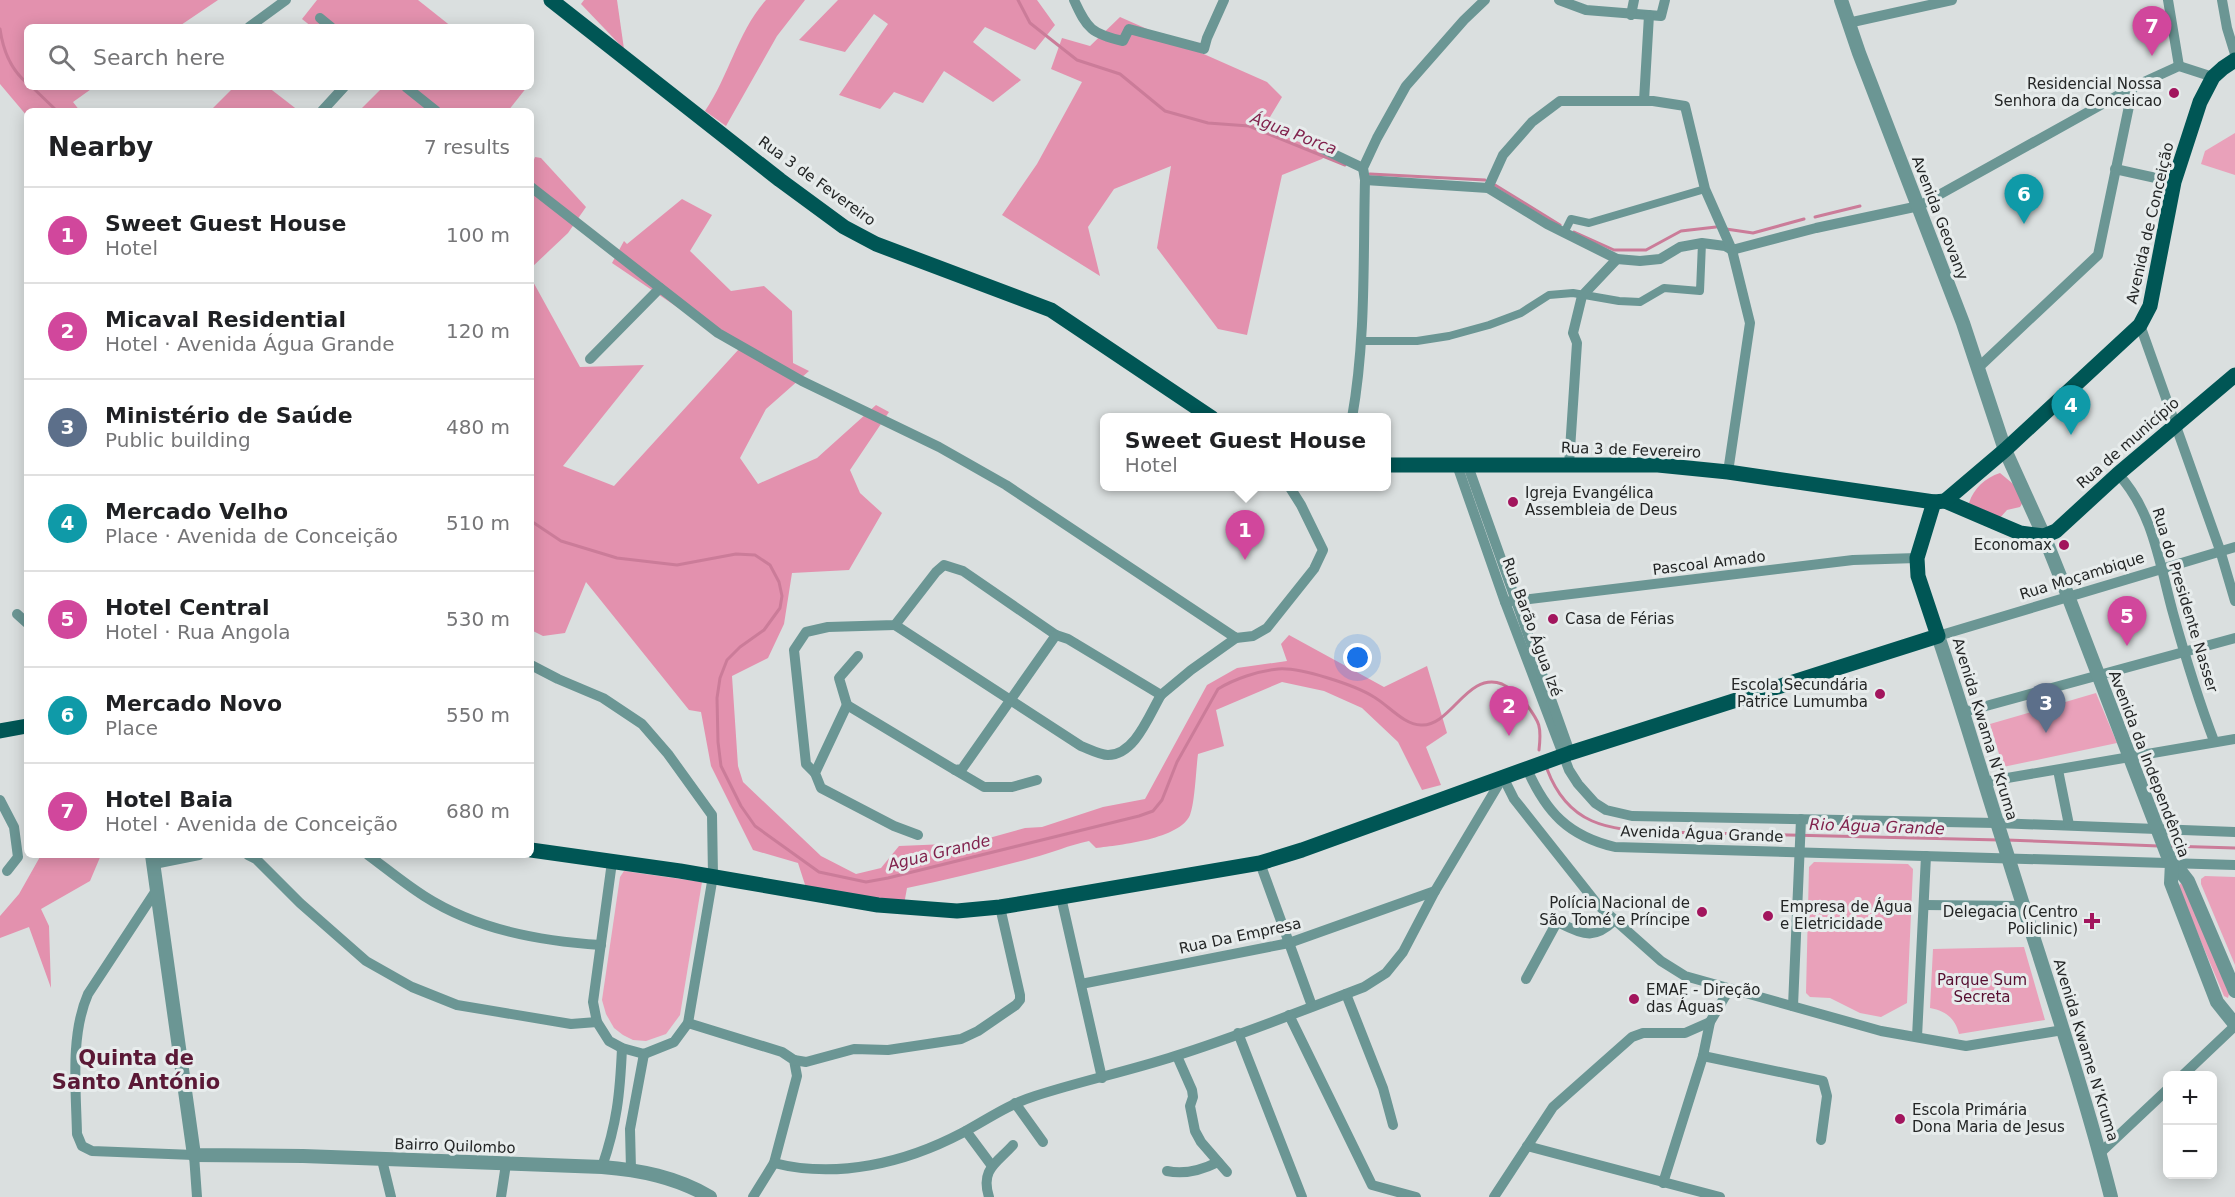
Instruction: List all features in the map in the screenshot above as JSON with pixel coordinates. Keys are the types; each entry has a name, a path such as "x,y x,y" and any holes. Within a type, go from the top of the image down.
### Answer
{"main road":[{"name":"Rua 3 de Fevereiro","path":"550,0 780,180 844,227 876,244 1051,310 1206,413"},
{"name":"Avenida de Conceição","path":"1940,502 2005,450 2140,325 2150,306 2175,182 2200,102 2213,77 2235,60"},
{"name":"Rua de município","path":"2044,536 2056,531 2118,474 2235,375"},
{"name":"Rua 3 de Fevereiro","path":"1391,465 1658,465 1728,472 1940,502 2020,533 2044,536"},
{"path":"534,850 713,876 878,905 957,911 1000,907 1260,863 1302,850 1567,754 1938,636 1918,576 1917,558 1940,502"},
{"path":"0,731 24,727"}],"street":[{"path":"253,24 286,0"},
{"path":"1074,0 1090,29 1107,37 1123,41 1130,29 1204,50 1224,0"},
{"path":"1353,413 1361,340 1364,174 1377,138 1406,86 1464,20 1485,0"},
{"path":"1559,0 1586,10 1661,16 1665,0"},
{"path":"1631,15 1634,0"},
{"name":"Avenida Geovany","path":"1841,0 1978,367 2005,450"},
{"path":"1848,23 1952,0"},
{"path":"2168,0 2179,66"},
{"path":"2222,0 2235,54"},
{"path":"1644,101 1649,15"},
{"path":"320,18 328,24"},
{"path":"1323,149 1364,174 1488,188 1564,233 1617,259 1640,261 1660,258 1680,247 1702,243 1725,246 1732,250 1816,228 1919,206 2133,87 2179,66 2213,77"},
{"path":"1978,367 2097,255 2133,87"},
{"path":"325,108 342,90"},
{"path":"410,90 432,108"},
{"path":"1488,188 1503,155 1532,122 1560,100 1644,101 1685,106 1705,189 1732,250 1750,323 1728,472"},
{"path":"2115,169 2175,182"},
{"path":"1564,233 1571,219 1589,222 1705,189"},
{"path":"534,190 718,333 802,381 939,447 1006,485 1236,638"},
{"path":"1361,340 1417,341 1449,336 1490,325 1521,313 1549,295 1573,293 1619,302 1640,302 1664,288 1700,291 1702,243"},
{"path":"1569,465 1577,343 1573,333 1582,296 1617,259"},
{"path":"590,359 660,288"},
{"path":"2140,325 2220,550 2235,601"},
{"name":"Avenida da Independência","path":"2005,450 2044,536 2128,756 2170,858 2171,883 2217,1002 2234,1020"},
{"name":"Rua Barão Água Izé","path":"1462,466 1567,754 1569,770 1587,796"},
{"name":"Rua do Presidente Nasser","path":"2118,474 2147,517 2184,652 2214,741"},
{"path":"918,835 894,826 821,788 815,773 807,764 794,650 806,632 828,627 895,625 1082,746 1107,756 1124,752 1136,739 1161,695 1236,638 1253,636 1267,628 1314,569 1323,550 1292,491"},
{"name":"Rua Moçambique","path":"1938,636 2235,547"},
{"name":"Pascoal Amado","path":"1511,602 1853,560 1917,558"},
{"path":"895,625 944,565 963,571 1056,635 1068,639 1161,695"},
{"path":"17,614 24,620"},
{"path":"955,770 962,769 1056,635"},
{"name":"Avenida Kwama N’Kruma","path":"1938,636 1965,712 2002,840"},
{"path":"1965,712 2235,638"},
{"path":"815,773 847,705 840,678 858,656"},
{"path":"534,667 603,698 642,724 668,754 712,815 713,876 688,1023 674,1042 644,1054 622,1048 609,1041 597,1022 593,1002 612,862"},
{"path":"847,705 984,787 1012,787 1037,780"},
{"path":"1984,782 2235,739"},
{"name":"Avenida Água Grande","path":"1527,769 1541,798 1559,819 1577,833 1603,844 1645,849 1926,856 2069,825 2159,833 2235,832"},
{"path":"2058,770 2069,825"},
{"path":"774,1162 798,1169 834,1170 870,1165 922,1153 1015,1103 1035,1095 1177,1056 1364,987 1386,973 1403,952 1435,891 1503,777"},
{"path":"1503,777 1514,800 1598,905 1660,961 1677,972 1881,1031 1973,1046 2063,1030"},
{"name":"Avenida Água Grande","path":"1587,796 1606,810 1632,816 1801,822 2002,840 2235,865"},
{"path":"0,800 15,827 18,857 8,871"},
{"path":"1793,1006 1801,822"},
{"name":"Avenida Kwame N’Kruma","path":"2002,840 2063,1030 2100,1153 2110,1197"},
{"path":"1917,1037 1926,856"},
{"path":"171,858 153,860 194,1155 197,1197"},
{"path":"254,858 300,903 366,961 412,987 457,1005 571,1024 597,1022"},
{"path":"372,858 425,897 469,919 506,931 561,943 601,945"},
{"path":"2170,858 2188,881 2235,991"},
{"path":"1260,863 1312,1006"},
{"path":"157,889 88,994 81,1011 77,1037 77,1134 82,1146 92,1151 194,1155"},
{"name":"Rua Da Empresa","path":"1081,984 1289,943 1435,891"},
{"path":"1061,897 1102,1078"},
{"path":"1924,905 2024,906"},
{"path":"688,1023 782,1052 794,1060 806,1062 854,1049 888,1050 961,1039 978,1031 1020,1000 1000,907"},
{"path":"1526,979 1557,922 1583,934 1592,935 1600,932 1615,920"},
{"path":"1663,1183 1703,1056 1710,1022 1730,988"},
{"path":"1346,994 1383,1088 1393,1125"},
{"path":"1289,1015 1372,1185 1416,1197"},
{"path":"2187,1071 2234,1020"},
{"path":"1494,1197 1553,1107 1632,1037 1643,1033 1685,1033 1710,1022"},
{"path":"1238,1033 1302,1197"},
{"path":"602,1167 616,1121 620,1098 622,1048"},
{"path":"631,1169 630,1129 644,1054"},
{"path":"1177,1056 1192,1090 1193,1098 1190,1106 1195,1131 1227,1172"},
{"path":"1703,1056 1822,1082 1827,1095 1821,1140"},
{"path":"753,1197 774,1162 797,1076 794,1060"},
{"path":"2100,1153 2163,1094"},
{"path":"1015,1103 1043,1142"},
{"path":"966,1131 992,1166"},
{"path":"989,1197 985,1181 992,1166 1013,1145"},
{"path":"1527,1146 1720,1197"},
{"name":"Bairro Quilombo","path":"194,1155 303,1156 631,1169 668,1178 710,1197"},
{"path":"382,1160 391,1197"},
{"path":"1167,1171 1179,1173 1208,1167 1218,1162"},
{"path":"501,1197 506,1164"}],"green space":[{"path":"2235,133 2235,175 2201,164 2205,151"},
{"path":"2096,693 2117,743 2003,767 1990,724"},
{"path":"1814,862 1908,864 1913,869 1907,1003 1881,1017 1860,1013 1830,998 1810,997 1806,993 1809,867"},
{"path":"624,871 702,882 680,1015 666,1034 646,1041 633,1040 614,1028 606,1014 602,1000 620,877"},
{"path":"2205,876 2235,877 2235,965 2201,884 2201,879"},
{"path":"2181,883 2184,884 2229,994 2228,998 2224,996 2178,887"},
{"name":"Parque Sum Secreta","path":"2024,947 2045,1020 1959,1034 1949,1016 1930,1008 1933,949"}],"shaded area":[{"path":"0,0 218,0 182,24 24,24 24,90 90,90 73,102 78,108 24,108 24,112 0,84"},
{"path":"317,0 418,0 448,24 308,24 302,19"},
{"path":"584,0 617,0 624,49 581,4"},
{"path":"766,0 805,0 777,36 726,126 705,111 748,26"},
{"path":"838,0 1037,0 1055,25 1035,50 985,27 973,42 1021,80 993,102 944,71 923,103 894,92 880,109 839,95 888,24 874,14 845,52 799,40"},
{"path":"1120,17 1267,82 1282,97 1264,127 1327,154 1322,159 1282,175 1247,335 1218,329 1157,248 1171,166 1114,189 1088,227 1100,276 1002,215 1037,164 1082,82 1051,69 1062,38 1090,46"},
{"path":"231,90 272,90 295,108 213,108"},
{"path":"380,90 525,90 510,108 362,108"},
{"path":"535,157 541,158 586,207 568,233 534,265"},
{"path":"682,199 712,215 690,251 731,291 764,286 792,311 793,363 809,371 766,409 740,458 758,484 817,458 876,405 889,412 850,470 860,493 882,513 849,570 792,573 784,624 768,658 732,676 738,766 743,782 821,856 856,874 881,868 899,846 971,843 1025,828 1042,827 1103,807 1145,799 1207,685 1237,668 1287,661 1281,644 1289,635 1384,687 1427,666 1447,733 1426,747 1441,785 1422,790 1398,742 1362,708 1324,691 1282,682 1216,710 1224,746 1198,754 1192,809 1184,823 1174,830 1134,843 1107,847 1096,848 1089,841 1017,862 907,888 903,910 810,900 798,863 753,850 711,766 701,712 689,710 586,582 565,633 543,636 534,632 534,283 580,367 644,365 563,466 614,486 739,349 612,263 624,241 627,244"},
{"path":"2000,473 2018,488 2023,502 2020,507 2007,510 1998,520 1969,503 1981,484"},
{"path":"39,858 100,858 90,881 41,909 49,926 51,988 29,927 0,938 0,916 19,894"}],"waterway":[{"name":"Água Porca","path":"1018,0 1030,23 1077,60 1120,74 1165,111 1208,123 1249,126 1345,165"},
{"name":"Agua Grande","path":"0,29 8,59 24,80"},
{"name":"Agua Grande","path":"35,90 54,108"},
{"path":"1370,174 1485,180"},
{"path":"1495,185 1560,225"},
{"path":"1815,217 1860,206"},
{"path":"1726,229 1753,233 1804,219"},
{"path":"1574,232 1614,250 1646,250 1681,231 1716,227"},
{"name":"Agua Grande","path":"534,523 561,541 617,558 677,565 736,554 755,555 770,565 779,582 782,596 780,608 764,630 740,647 727,660 720,678 717,698 721,766 741,806 755,826 819,872 866,882 888,878 1153,811 1162,800 1177,762 1218,689 1239,679 1270,670 1300,671 1341,682 1374,697 1408,722 1421,725 1441,718 1479,685 1490,682 1502,684 1520,696 1536,719 1540,729 1539,750"},
{"name":"Rio Água Grande","path":"1547,769 1556,788 1578,813 1592,821 1623,829 1661,832 2000,840"},
{"name":"Rio Água Grande","path":"2006,840 2159,846"},
{"name":"Rio Água Grande","path":"2168,846 2235,848"}],"place":[{"name":"Hotel Baia","path":"2152,56"},
{"name":"Residencial Nossa Senhora da Conceicao","path":"2174,93"},
{"name":"Mercado Novo","path":"2024,224"},
{"name":"Mercado Velho","path":"2071,435"},
{"name":"Igreja Evangélica Assembleia de Deus","path":"1513,502"},
{"name":"Economax","path":"2064,545"},
{"name":"Sweet Guest House","path":"1245,560"},
{"name":"Casa de Férias","path":"1553,619"},
{"name":"Hotel Central","path":"2127,646"},
{"name":"Escola Secundária Patrice Lumumba","path":"1880,694"},
{"name":"Ministério de Saúde","path":"2046,733"},
{"name":"Micaval Residential","path":"1509,736"},
{"name":"Polícia Nacional de São Tomé e Príncipe","path":"1702,912"},
{"name":"Empresa de Água e Eletricidade","path":"1768,916"},
{"name":"Delegacia (Centro Policlinic)","path":"2092,921"},
{"name":"EMAE - Direção das Águas","path":"1634,999"},
{"name":"Escola Primária Dona Maria de Jesus","path":"1900,1119"}],"district":[{"name":"Quinta de Santo António","path":"136,1070"}]}
